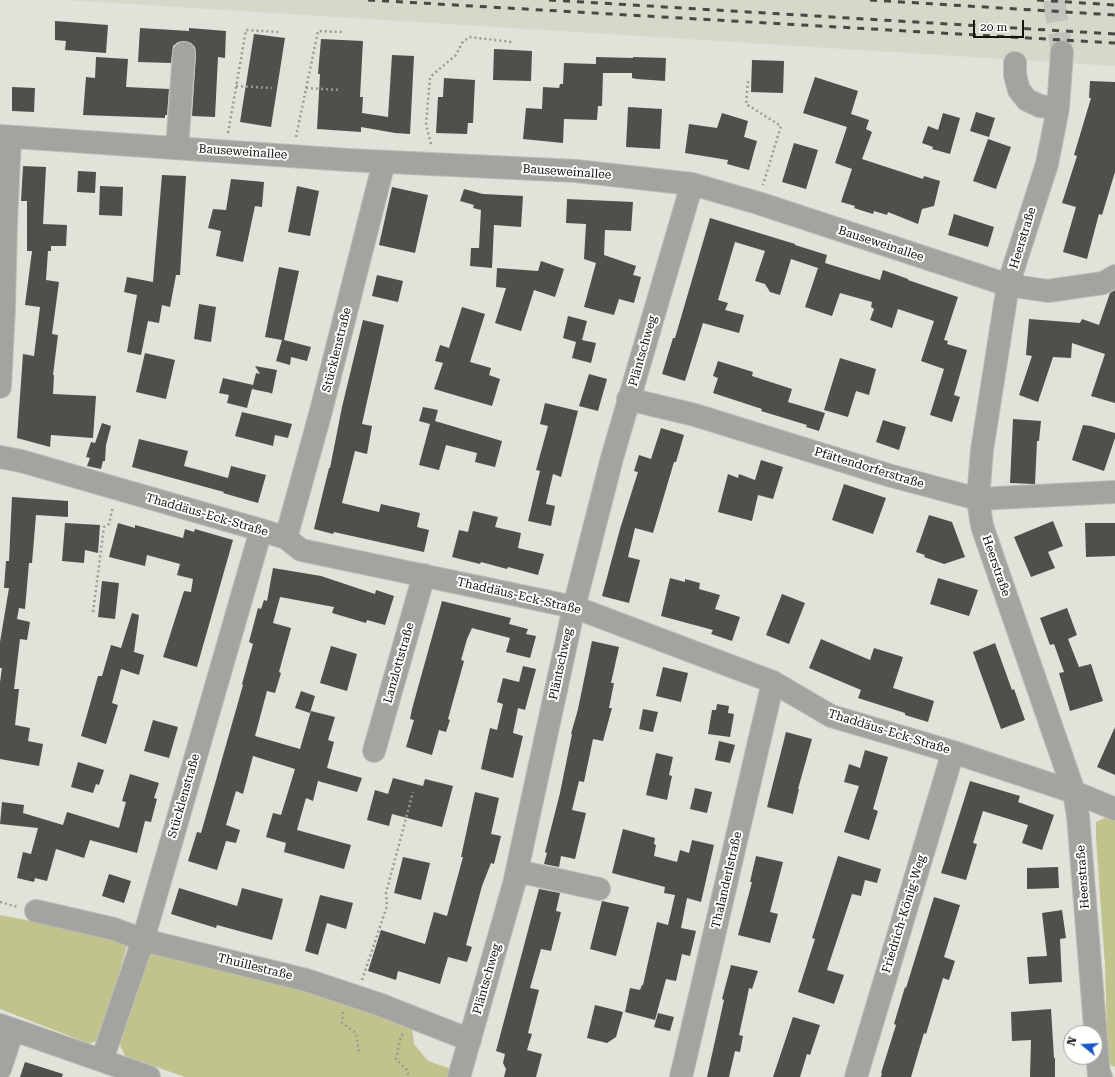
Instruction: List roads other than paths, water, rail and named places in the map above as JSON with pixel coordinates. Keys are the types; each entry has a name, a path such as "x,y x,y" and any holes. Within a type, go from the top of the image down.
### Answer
{"street":[{"name":"Heerstraße","path":"1062,52 1058,108 1046,164 1008,285 982,450 978,499 982,526 1074,792 1078,816 1098,1076 1100,1077"},
{"path":"177,148 184,53"},
{"path":"1015,63 1015,75 1019,90 1027,100 1040,106 1058,108"},
{"path":"0,388 6,223 5,137"},
{"name":"Bauseweinallee","path":"5,137 384,162 576,171 692,184 758,203 1008,285 1048,291 1103,283 1115,276"},
{"name":"Stücklenstraße","path":"286,538 321,411 384,162"},
{"name":"Pläntschweg","path":"459,1077 517,871 574,607 628,399 692,184"},
{"name":"Pfättendorferstraße","path":"628,399 695,415 888,475 978,499 1115,492"},
{"name":"Thaddäus-Eck-Straße","path":"0,457 21,461 261,530 286,538 301,550 574,607 772,682 831,716 953,752 1074,792 1115,808"},
{"name":"Stücklenstraße","path":"102,1060 143,940 261,530"},
{"name":"Lanzlottstraße","path":"374,751 424,575"},
{"name":"Thalanderlstraße","path":"681,1077 772,682"},
{"name":"Friedrich-König-Weg","path":"856,1077 953,752"},
{"path":"517,871 599,889"},
{"name":"Thuillestraße","path":"36,911 114,929 143,940 306,980 382,1005 470,1040"},
{"path":"0,1069 6,1028 149,1077"}],"tunnel":[{"path":"1054,0 1062,52"}],"railway":[{"path":"368,0 1115,43"},
{"path":"549,0 1115,34"},
{"path":"870,0 1115,15"},
{"path":"1037,0 1115,5"}]}
